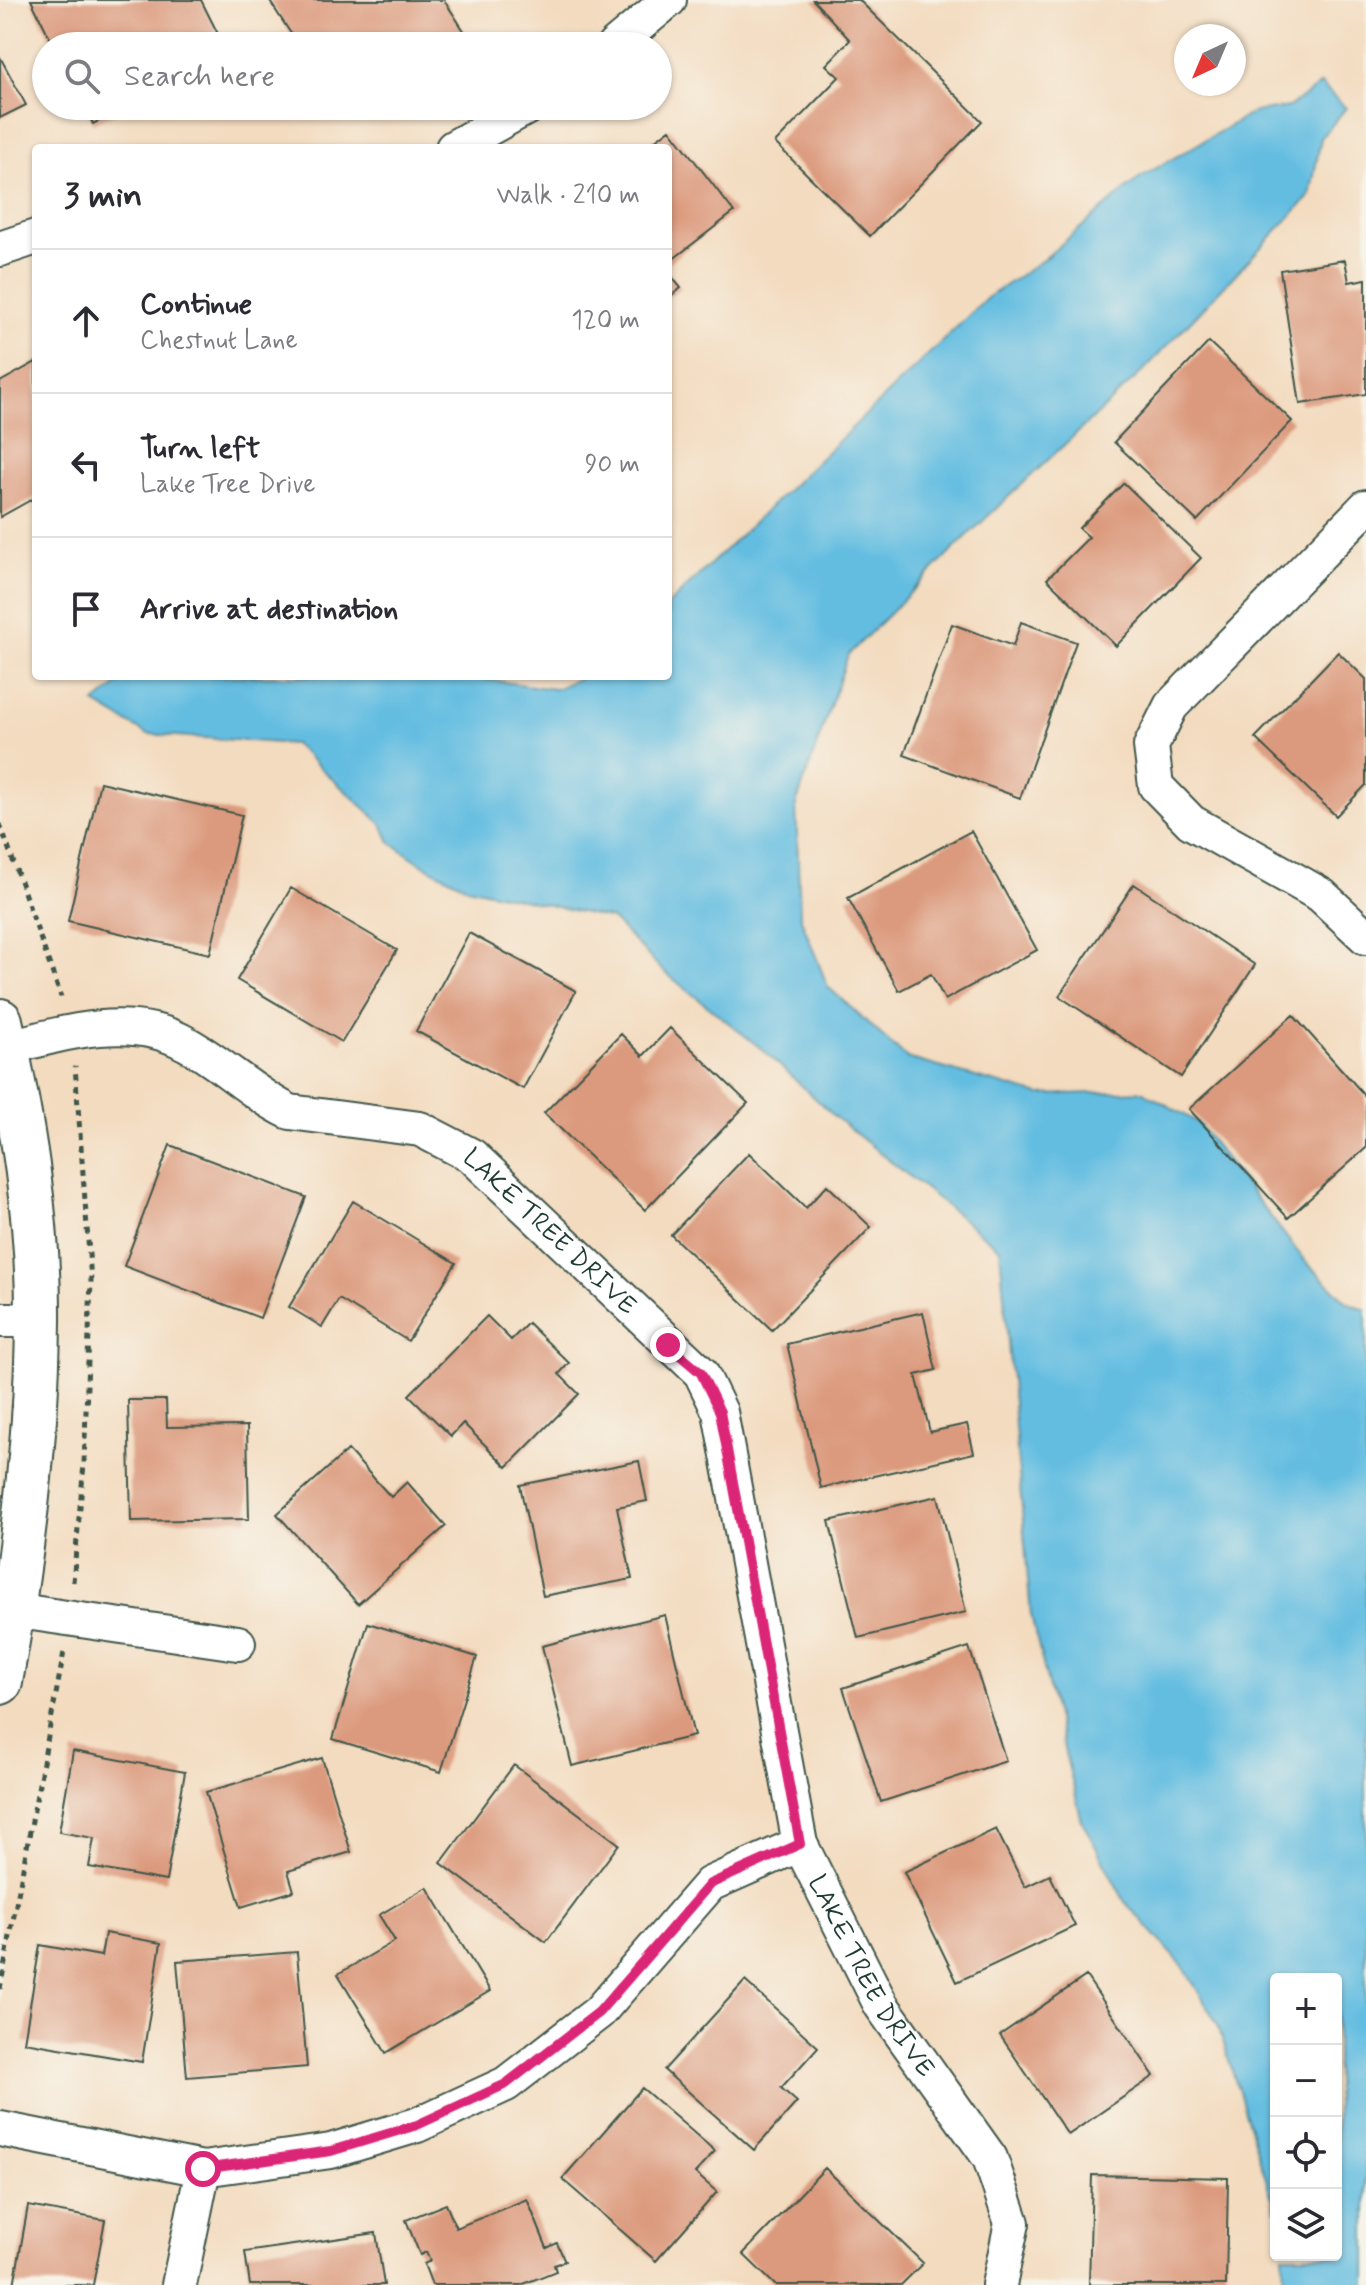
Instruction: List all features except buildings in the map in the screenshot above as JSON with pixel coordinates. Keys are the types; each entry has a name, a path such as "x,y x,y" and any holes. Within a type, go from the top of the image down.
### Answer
{"street":[{"path":"631,32 669,0"},
{"path":"460,144 504,120"},
{"path":"0,249 32,238"},
{"path":"1366,507 1171,706 1151,746 1156,786 1191,822 1321,895 1366,937"},
{"name":"LAKE TREE DRIVE","path":"2,1040 135,1027 161,1032 185,1042 290,1112 420,1129 472,1156 701,1373 720,1412 800,1844 881,2005 990,2158 1012,2223 999,2285"},
{"path":"0,1682 19,1575 23,1129 2,1040"},
{"path":"12,1610 238,1643"},
{"path":"0,2129 203,2169 331,2151 417,2125 506,2084 599,2012 710,1884 800,1844"},
{"path":"179,2285 203,2169"}],"path":[{"path":"0,824 72,1031"}],"water":[{"path":"1321,84 1346,108 1321,138 1310,196 1144,370 969,534 848,655 796,805 800,916 828,987 907,1058 1040,1095 1142,1091 1197,1122 1305,1261 1347,1302 1366,1310 1366,2285 1284,2285 1283,2261 1342,2261 1342,1973 1270,1973 1270,2192 1218,2025 1183,1966 1125,1902 1082,1821 1031,1616 1000,1249 834,1116 763,1050 662,970 612,919 467,887 425,866 390,842 382,824 294,744 147,734 95,703 123,680 490,680 555,689 574,680 672,680 672,601 987,298 1044,259 1139,178 1254,112 1289,107"}],"route":[{"path":"203,2169 331,2151 417,2125 506,2084 599,2012 710,1884 800,1844 720,1412 701,1373 668,1345"}]}
